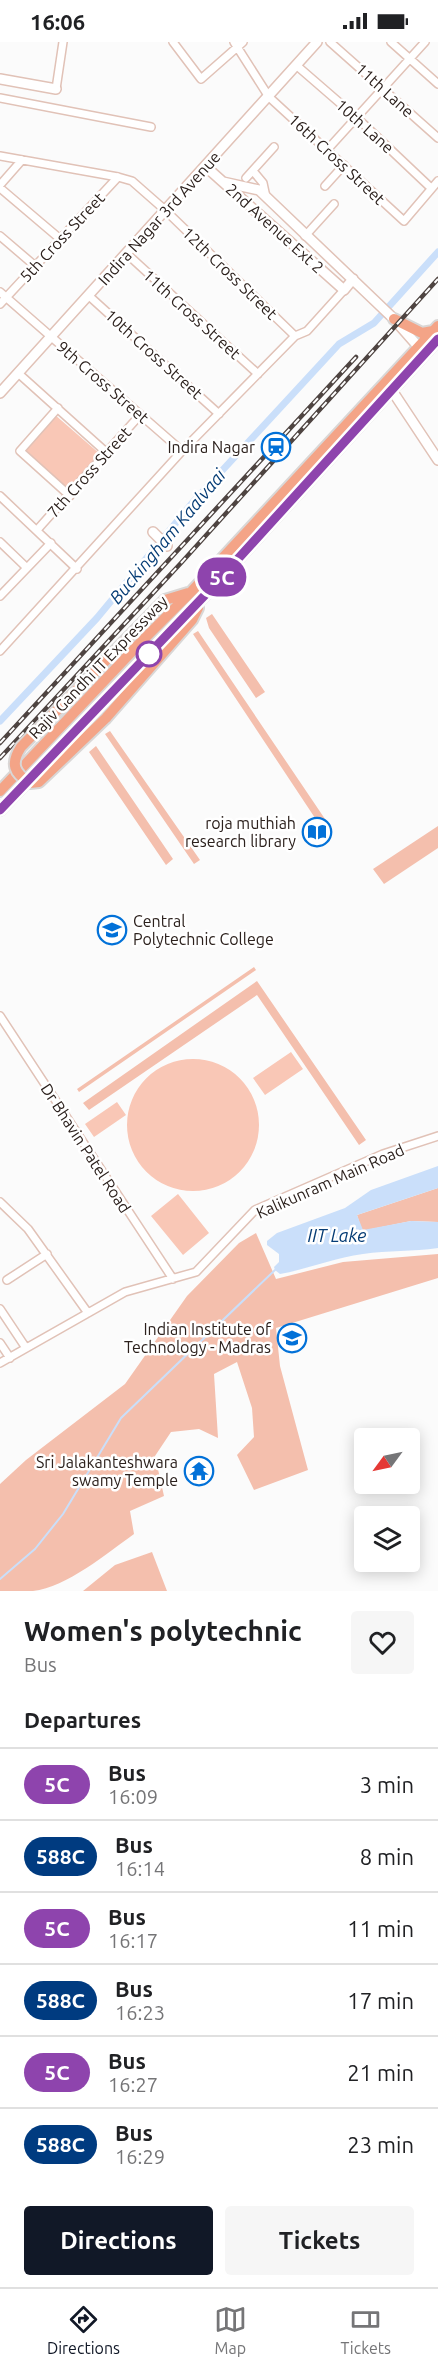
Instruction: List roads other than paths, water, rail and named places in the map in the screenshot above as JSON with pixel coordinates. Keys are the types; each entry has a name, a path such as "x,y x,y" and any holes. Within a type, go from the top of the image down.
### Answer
{"main road":[{"path":"394,319 422,333 436,332"},
{"name":"Rajiv Gandhi IT Expressway","path":"0,810 206,594 391,390 436,332"},
{"name":"Rajiv Gandhi IT Expressway","path":"0,791 421,350"},
{"path":"192,591 165,600 21,747 14,757 14,768 20,777 30,783 39,782 106,718 192,620 206,594"}],"street":[{"path":"0,79 56,88 63,42"},
{"path":"173,42 201,80 238,44"},
{"name":"Indira Nagar 3rd Avenue","path":"0,393 270,97 317,42"},
{"name":"11th Lane","path":"330,42 438,138"},
{"path":"391,42 438,84"},
{"path":"327,150 425,42"},
{"name":"16th Cross Street","path":"238,44 270,97 404,221 431,188"},
{"name":"10th Lane","path":"296,65 356,117 431,188"},
{"path":"0,99 151,127"},
{"path":"246,178 274,147"},
{"name":"12th Cross Street","path":"0,156 132,181 295,336"},
{"path":"22,160 0,187 59,238"},
{"path":"325,186 344,165"},
{"name":"2nd Avenue Ext 2","path":"206,166 344,290"},
{"path":"253,171 263,183 262,194"},
{"name":"5th Cross Street","path":"0,304 3,294 34,265 117,177"},
{"path":"431,188 438,181"},
{"path":"223,182 262,194 394,319 421,350"},
{"path":"305,236 334,204"},
{"path":"0,236 34,265"},
{"name":"11th Cross Street","path":"126,253 258,374"},
{"path":"0,651 182,451 295,336 308,331 353,279"},
{"name":"9th Cross Street","path":"3,294 182,451"},
{"name":"10th Cross Street","path":"88,295 219,414"},
{"path":"18,373 106,453"},
{"path":"391,390 438,460"},
{"path":"58,408 20,451 70,496"},
{"name":"7th Cross Street","path":"38,530 141,415"},
{"path":"0,496 77,569"},
{"path":"153,532 167,546"},
{"path":"0,596 51,543"},
{"path":"0,544 27,568"},
{"name":"Dr Bhavin Patel Road","path":"0,1016 173,1279"},
{"name":"Kalikunram Main Road","path":"0,1363 124,1292 196,1272 255,1210 383,1154 438,1136"},
{"path":"0,1202 28,1229 88,1312"},
{"path":"7,1280 47,1254"},
{"path":"0,1309 26,1348"},
{"path":"0,1343 10,1358"}],"water":[{"name":"IIT Lake","path":"438,1166 438,1188 357,1215 363,1230 411,1221 438,1222 438,1248 363,1254 280,1274 275,1270 274,1267 279,1262 279,1254 267,1245 267,1241 277,1233 345,1208 371,1190"}],"waterway":[{"name":"Buckingham Kaalvaai","path":"0,721 97,618 194,501 339,344 374,323 438,252"},
{"path":"0,1579 35,1549 63,1514 121,1418 275,1270"}],"railway":[{"path":"0,758 181,563 438,279"},
{"path":"0,743 356,357"}],"place":[{"name":"Indira Nagar","path":"276,447"},
{"name":"roja muthiah research library","path":"317,832"},
{"name":"Central Polytechnic College","path":"112,930"},
{"name":"Indian Institute of Technology - Madras","path":"292,1338"},
{"name":"Sri Jalakanteshwara swamy Temple","path":"199,1471"}]}
